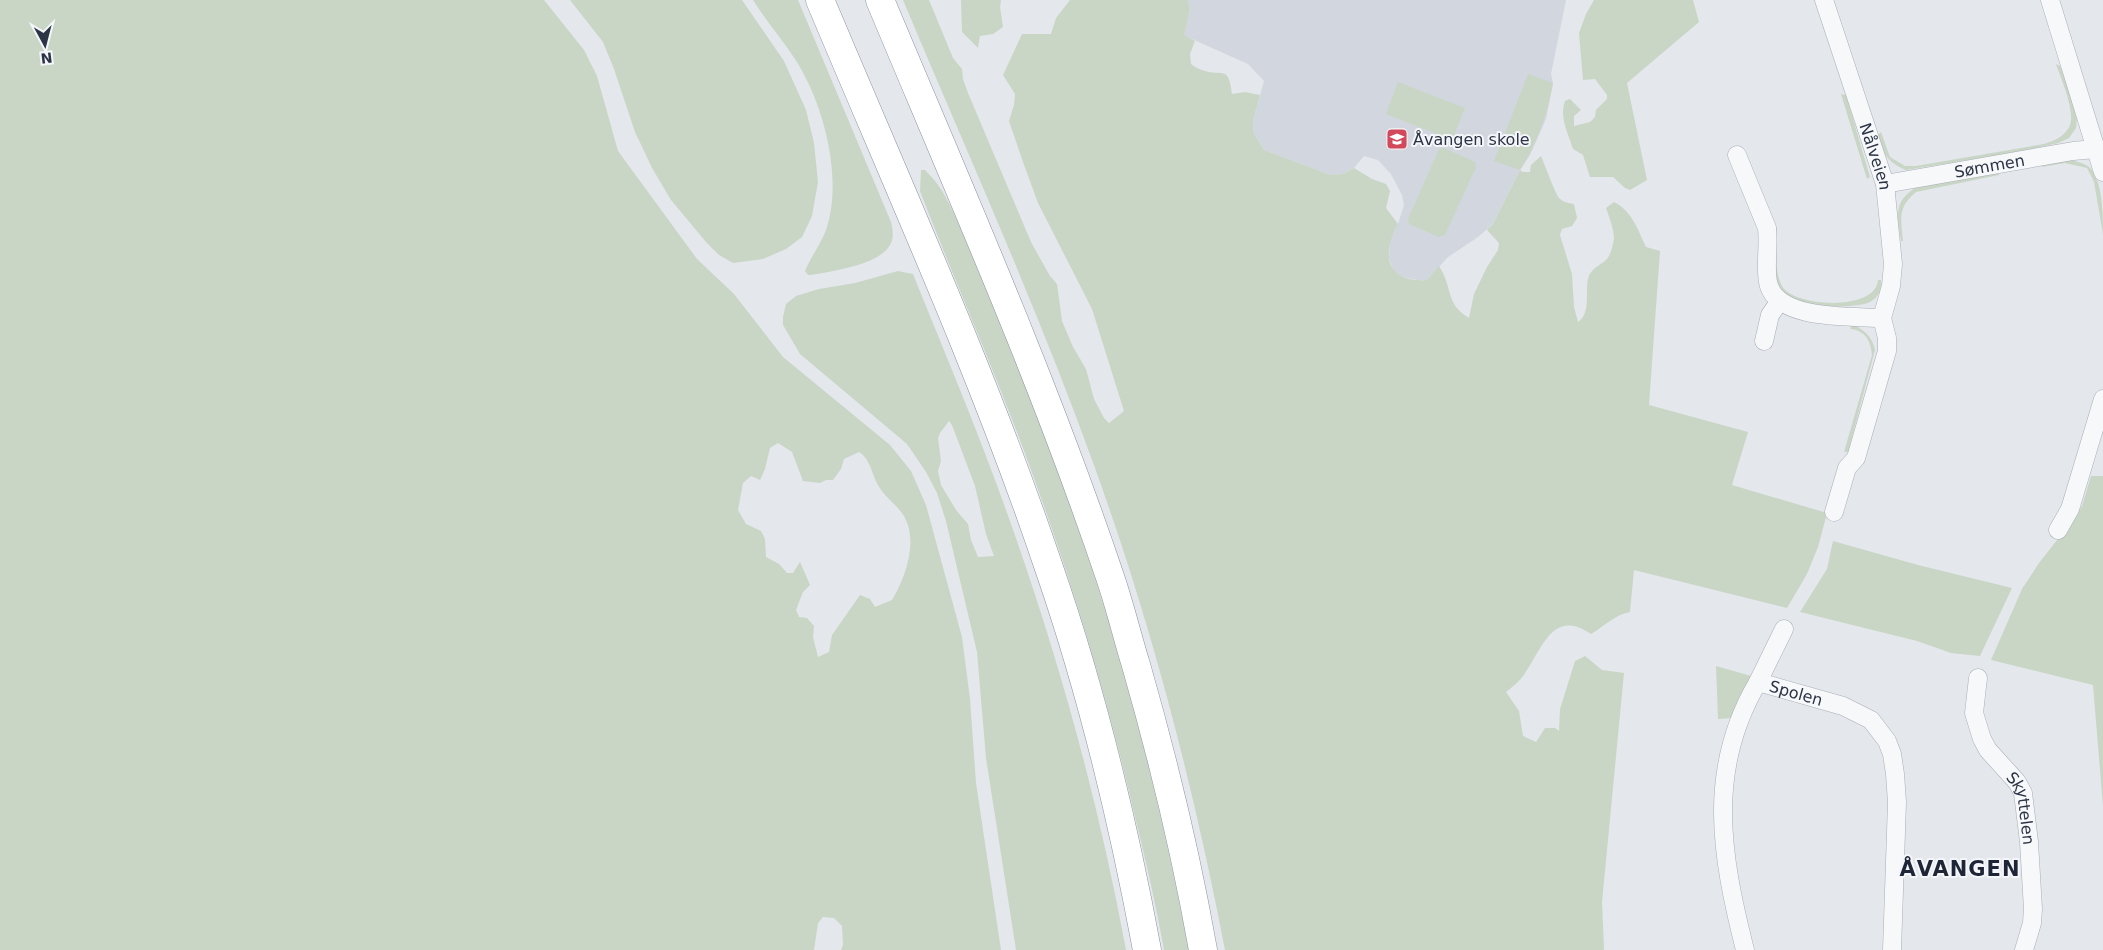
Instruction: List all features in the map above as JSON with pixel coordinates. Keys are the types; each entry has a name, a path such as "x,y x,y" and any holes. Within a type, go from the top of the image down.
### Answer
{"highway":[{"path":"820,0 979,376 1050,568 1097,725 1133,876 1147,950"},
{"path":"880,0 1020,333 1073,470 1108,571 1158,743 1192,890 1203,950"}],"street":[{"name":"Nålveien","path":"1824,0 1884,184 1893,264 1892,286 1882,318 1887,351 1856,458 1847,468 1834,512"},
{"path":"2050,0 2103,172"},
{"name":"Sømmen","path":"1884,184 2073,151 2095,149"},
{"path":"1737,155 1767,228 1768,282 1771,292 1779,302 1795,310 1882,318"},
{"path":"1764,342 1770,315 1779,302"},
{"path":"2058,530 2070,509 2103,399"},
{"path":"1758,682 1784,628"},
{"name":"Skyttelen","path":"1978,678 1974,713 1976,724 1988,750 2017,782 2025,800 2033,909 2032,923 2024,950"},
{"name":"Spolen","path":"1744,950 1729,877 1722,825 1722,799 1726,761 1738,720 1758,682 1843,706 1871,720 1887,740 1892,754 1897,802 1892,950"}],"shaded area":[{"name":"Åvangen skole","path":"1188,0 1566,0 1551,74 1553,83 1546,119 1530,155 1520,170 1493,224 1478,237 1448,257 1427,280 1402,277 1393,270 1389,257 1390,239 1398,224 1404,205 1402,195 1391,174 1378,160 1364,156 1354,168 1343,174 1331,175 1264,150 1253,132 1253,121 1264,81 1248,64 1183,35 1190,8"}],"green space":[{"path":"0,0 544,0 584,50 597,76 618,151 697,259 734,294 783,357 890,445 911,471 926,505 962,637 970,699 976,783 1001,950 841,950 843,945 842,926 834,918 823,917 818,923 814,950 0,950","holes":["778,443 792,452 803,481 820,483 826,480 833,480 841,469 844,459 859,452 866,458 881,490 905,518 909,528 910,549 908,560 901,582 892,600 875,607 870,599 860,595 832,635 829,652 818,657 813,637 814,626 807,618 799,617 796,610 803,592 810,585 800,562 793,573 787,573 779,564 766,557 765,539 761,531 746,524 738,510 743,483 751,476 760,480 770,448"]},
{"path":"570,0 742,0 784,61 806,110 814,143 818,182 812,216 802,237 786,249 763,259 733,263 719,255 706,242 671,200 652,168 635,132 603,42"},
{"path":"753,0 798,0 891,222 893,234 890,245 876,258 855,266 811,275 808,275 805,271 825,233 831,207 833,185 828,140 822,118 805,76"},
{"path":"903,0 929,0 953,58 962,69 968,93 1031,242 1050,276 1057,284 1062,321 1073,347 1086,369 1094,399 1104,418 1109,423 1124,411 1092,309 1038,203 1023,162 1009,121 1015,94 1003,75 1022,34 1051,34 1056,18 1070,0 1188,0 1190,8 1184,35 1195,41 1190,54 1191,64 1202,70 1226,75 1229,78 1232,94 1245,92 1260,95 1253,121 1253,132 1264,150 1331,175 1343,174 1354,168 1372,179 1386,184 1390,191 1386,208 1398,224 1393,235 1389,256 1395,272 1413,280 1427,280 1439,266 1456,307 1469,318 1474,294 1487,267 1498,250 1499,243 1487,230 1493,224 1520,170 1530,172 1531,165 1541,156 1559,198 1574,204 1577,218 1572,226 1562,229 1560,235 1572,274 1574,307 1578,322 1585,313 1589,276 1593,270 1608,258 1612,247 1613,231 1606,208 1614,202 1620,206 1634,222 1646,247 1660,251 1649,405 1748,432 1732,485 1827,513 1818,547 1807,574 1787,608 1634,570 1630,612 1614,618 1591,634 1578,627 1567,626 1557,629 1543,644 1521,678 1506,692 1519,711 1523,736 1536,742 1545,728 1555,728 1559,731 1560,709 1575,661 1585,656 1602,670 1624,673 1602,902 1604,950 1225,950 1185,766 1153,646 1116,527 1050,350"},
{"path":"961,0 1001,0 1000,7 1003,27 993,34 980,36 978,48 962,32"},
{"path":"1594,0 1693,0 1699,22 1627,83 1647,180 1630,190 1613,177 1590,177 1583,155 1573,149 1564,119 1563,107 1565,101 1570,99 1581,110 1574,116 1574,126 1590,122 1595,117 1596,110 1607,99 1607,95 1595,79 1583,80 1579,33"},
{"path":"2056,64 2060,66 2070,91 2077,117 2076,128 2069,138 2058,143 2023,151 1906,170 1894,164 1882,148 1877,136 1881,132 1890,157 1905,166 1916,166 2044,144 2054,140 2063,135 2071,123 2068,97"},
{"path":"1528,74 1553,83 1541,128 1520,170 1494,161"},
{"path":"1398,82 1465,108 1452,140 1386,114"},
{"path":"1841,94 1846,95 1870,177 1867,179"},
{"path":"1444,148 1475,162 1476,167 1445,235 1439,237 1409,224 1408,219 1439,149"},
{"path":"2071,160 2088,166 2096,177 2102,201 2103,234 2094,182 2087,168 2065,163 2042,167 2041,165"},
{"path":"921,170 925,170 932,177 943,192 972,254 1031,400 1094,574 1140,734 1166,841 1189,950 1164,950 1151,883 1124,770 1099,677 1071,585 1023,448 920,191"},
{"path":"1998,172 1999,175 1916,192 1903,208 1901,220 1903,241 1901,241 1898,211 1903,199 1915,188"},
{"path":"1775,228 1777,228 1777,272 1782,286 1789,293 1817,302 1850,301 1864,297 1874,290 1878,280 1881,280 1878,295 1870,302 1853,306 1815,306 1787,298 1775,282"},
{"path":"898,271 913,274 950,365 1008,516 1049,638 1100,824 1126,950 1016,950 986,758 977,652 946,521 937,493 926,472 907,444 800,354 783,325 786,304 796,296 819,289 855,283","holes":["949,421 975,486 986,534 994,556 978,557 971,540 968,524 956,510 941,485 938,471 941,461 938,438"]},
{"path":"1852,324 1867,334 1875,350 1848,452 1844,452 1872,355 1869,341 1860,332 1850,329"},
{"path":"2091,476 2103,476 2103,806 2093,685 1991,660 2022,589 2039,563 2076,516 2082,506"},
{"path":"1833,541 1918,565 2012,588 1980,656 1951,653 1917,641 1800,612 1827,569"},
{"path":"1716,666 1751,676 1733,718 1718,719"}],"place":[{"name":"Åvangen skole","path":"1397,139"}],"district":[{"name":"ÅVANGEN","path":"1960,869"}]}
